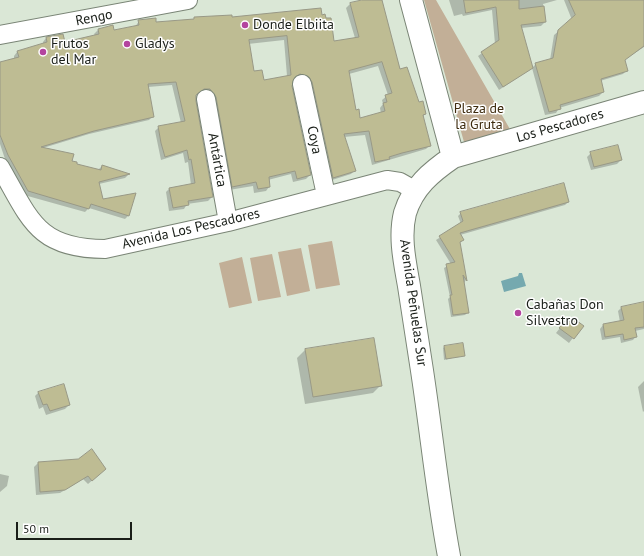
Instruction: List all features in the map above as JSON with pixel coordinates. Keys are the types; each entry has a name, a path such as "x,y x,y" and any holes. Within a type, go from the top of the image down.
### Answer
{"street":[{"name":"Rengo","path":"0,35 188,0"},
{"path":"411,0 452,157"},
{"name":"Coya","path":"302,84 326,195"},
{"name":"Antártica","path":"206,99 228,222"},
{"name":"Los Pescadores","path":"452,157 644,102"},
{"name":"Avenida Peñuelas Sur","path":"448,556 440,511 422,374 404,255 404,221 410,200 421,181 433,170 452,157"},
{"name":"Avenida Los Pescadores","path":"0,167 22,205 38,228 46,236 68,246 84,249 105,249 228,222 387,180 400,182 416,191"}],"green space":[{"name":"Plaza de la Gruta","path":"424,0 436,0 511,131 464,142"},
{"path":"332,241 340,285 316,289 308,245"},
{"path":"301,248 310,291 287,296 278,252"},
{"path":"272,254 281,297 258,301 250,258"},
{"path":"242,257 252,303 229,308 219,263"}],"water":[{"path":"519,273 522,273 526,286 504,292 501,281 518,276"}],"building":[{"path":"362,0 382,0 400,69 407,67 419,102 423,101 426,114 423,115 431,146 389,157 390,159 375,162 369,131 344,134 356,171 333,178 312,82 309,77 300,74 295,77 292,86 311,175 297,179 295,171 269,177 270,187 258,189 256,182 232,187 216,97 210,89 204,89 196,95 196,101 213,197 188,201 189,205 173,208 169,188 195,183 191,159 189,160 187,150 165,157 161,143 158,126 185,121 176,82 148,84 154,117 94,131 41,147 74,154 72,161 77,162 77,164 101,170 102,165 130,174 99,182 103,199 136,193 129,216 91,204 89,209 28,191 8,155 0,135 0,62 19,57 17,51 47,42 46,37 63,34 65,42 99,34 98,29 113,25 114,30 139,25 138,20 156,18 156,22 194,19 194,17 232,15 232,17 321,8 322,15 325,14 326,18 331,18 334,41 359,37 350,3","holes":["287,36 291,75 264,80 262,70 254,71 249,40","382,62 392,93 385,95 387,102 383,103 385,111 360,118 359,109 356,110 349,71"]},
{"path":"464,0 519,0 519,9 544,6 546,22 521,25 533,68 503,87 481,52 499,40 496,7 466,13"},
{"path":"569,0 644,0 644,46 625,60 628,71 601,79 604,92 560,105 561,109 549,112 535,63 553,58 558,30 575,15"},
{"path":"618,145 622,160 594,167 590,152"},
{"path":"564,183 569,202 460,233 464,240 460,242 467,281 463,275 469,313 453,315 450,295 452,295 446,264 455,262 439,236 463,221 460,212"},
{"path":"644,302 644,327 635,328 637,337 624,340 623,334 605,337 603,324 624,320 621,307"},
{"path":"573,318 584,326 574,339 559,328 567,319 570,322"},
{"path":"374,338 382,386 313,397 305,349"},
{"path":"463,343 465,356 446,359 444,346"},
{"path":"64,384 70,405 50,411 47,404 43,405 38,392"},
{"path":"92,449 106,469 92,481 88,476 65,490 40,492 38,462 78,459"}],"place":[{"name":"Donde Elbiita","path":"245,25"},
{"name":"Gladys","path":"127,44"},
{"name":"Frutos del Mar","path":"43,52"},
{"name":"Cabañas Don Silvestro","path":"518,313"}]}
